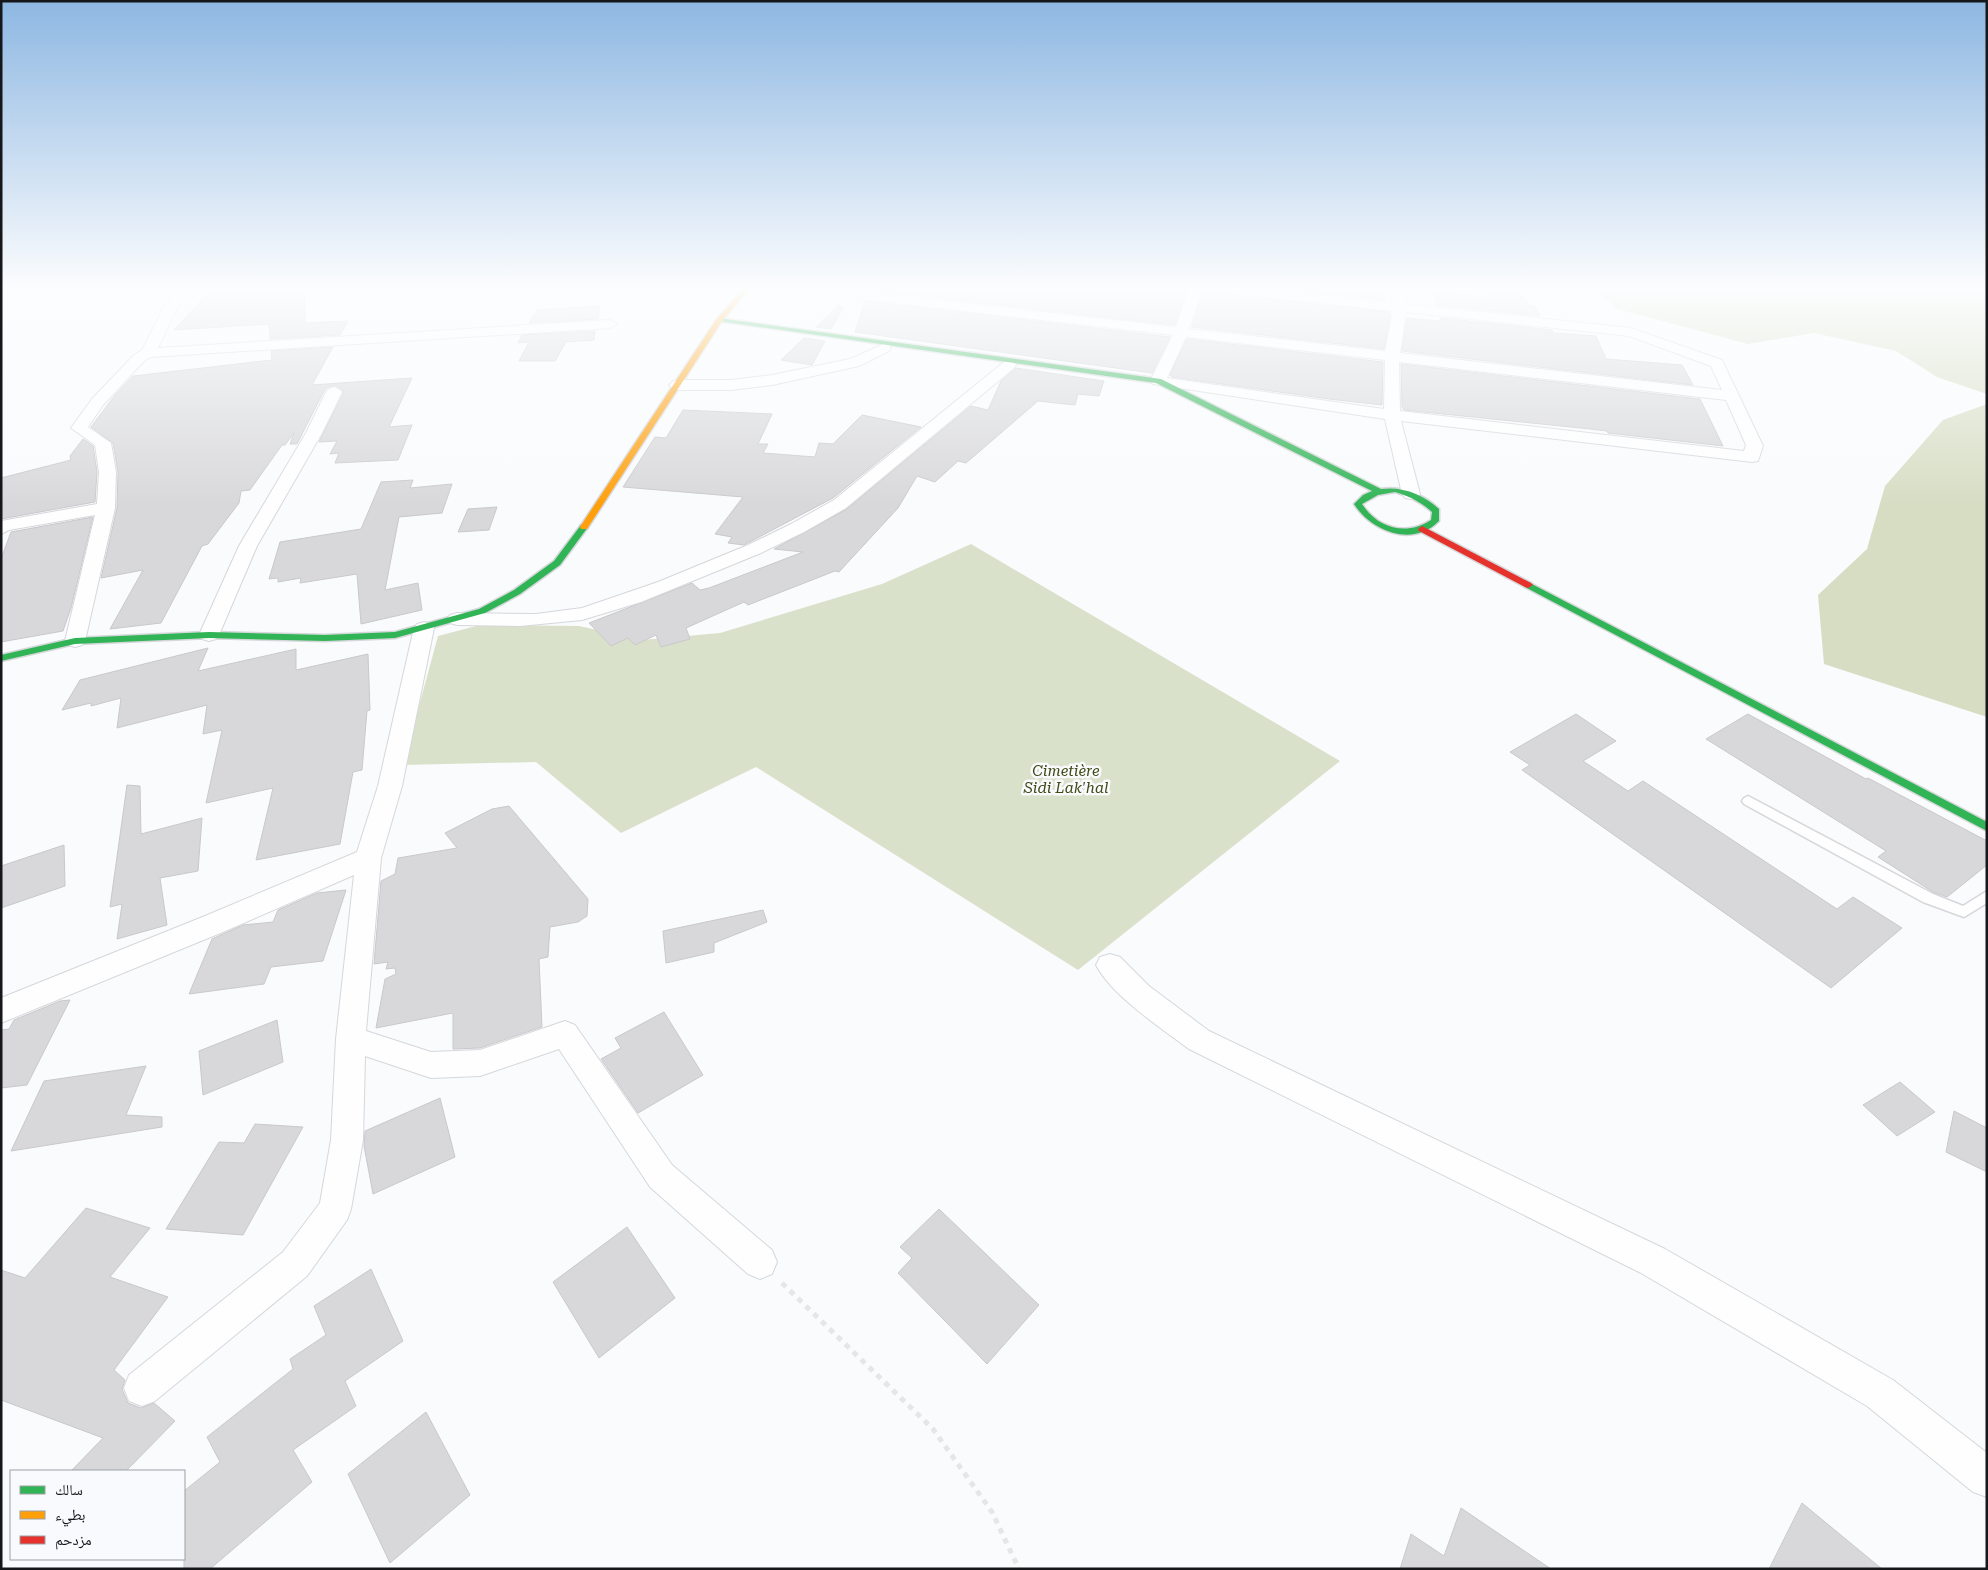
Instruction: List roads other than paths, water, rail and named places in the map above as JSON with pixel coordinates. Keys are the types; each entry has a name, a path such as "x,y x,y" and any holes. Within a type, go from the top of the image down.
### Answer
{"main road":[{"path":"1,658 75,641 209,635 334,637 396,635 458,619 482,610 517,592 557,563 589,521 694,359"},
{"path":"967,359 1149,384 1364,496"},
{"path":"993,359 1158,381 1378,491"},
{"path":"1395,490 1412,494 1427,501 1436,511 1439,523 1422,529 1406,531 1388,528 1372,522 1361,513 1358,504 1364,496 1378,491 1395,490"},
{"path":"1422,529 1987,827"},
{"path":"1584,601 1742,684"}],"street":[{"path":"75,641 106,508 108,467 103,443 79,428 97,402 139,359"},
{"path":"677,385 731,385 772,380 854,363 861,359"},
{"path":"1168,359 1158,381 1392,415 1752,457 1752,449 1755,446 1717,363 1707,359"},
{"path":"1392,359 1392,415 1412,494"},
{"path":"1427,359 1732,396"},
{"path":"458,619 513,622 583,614 632,598 737,558 809,523 840,504 1009,365"},
{"path":"209,635 248,546 314,433 334,392"},
{"path":"1,529 2,526 106,508"},
{"path":"142,1388 295,1264 335,1209 347,1140 351,1040 368,858 390,786 424,628"},
{"path":"1,1011 214,924 368,858"},
{"path":"1110,965 1139,994 1200,1040 1653,1261 1880,1393 1987,1478"},
{"path":"351,1040 431,1065 480,1063 564,1034 661,1176 760,1262"}],"lane":[{"path":"1748,801 1928,898 1964,912 1987,896"}],"park label":[{"name":"Cimetière Sidi Lak'hal","path":"1066,780"}]}
